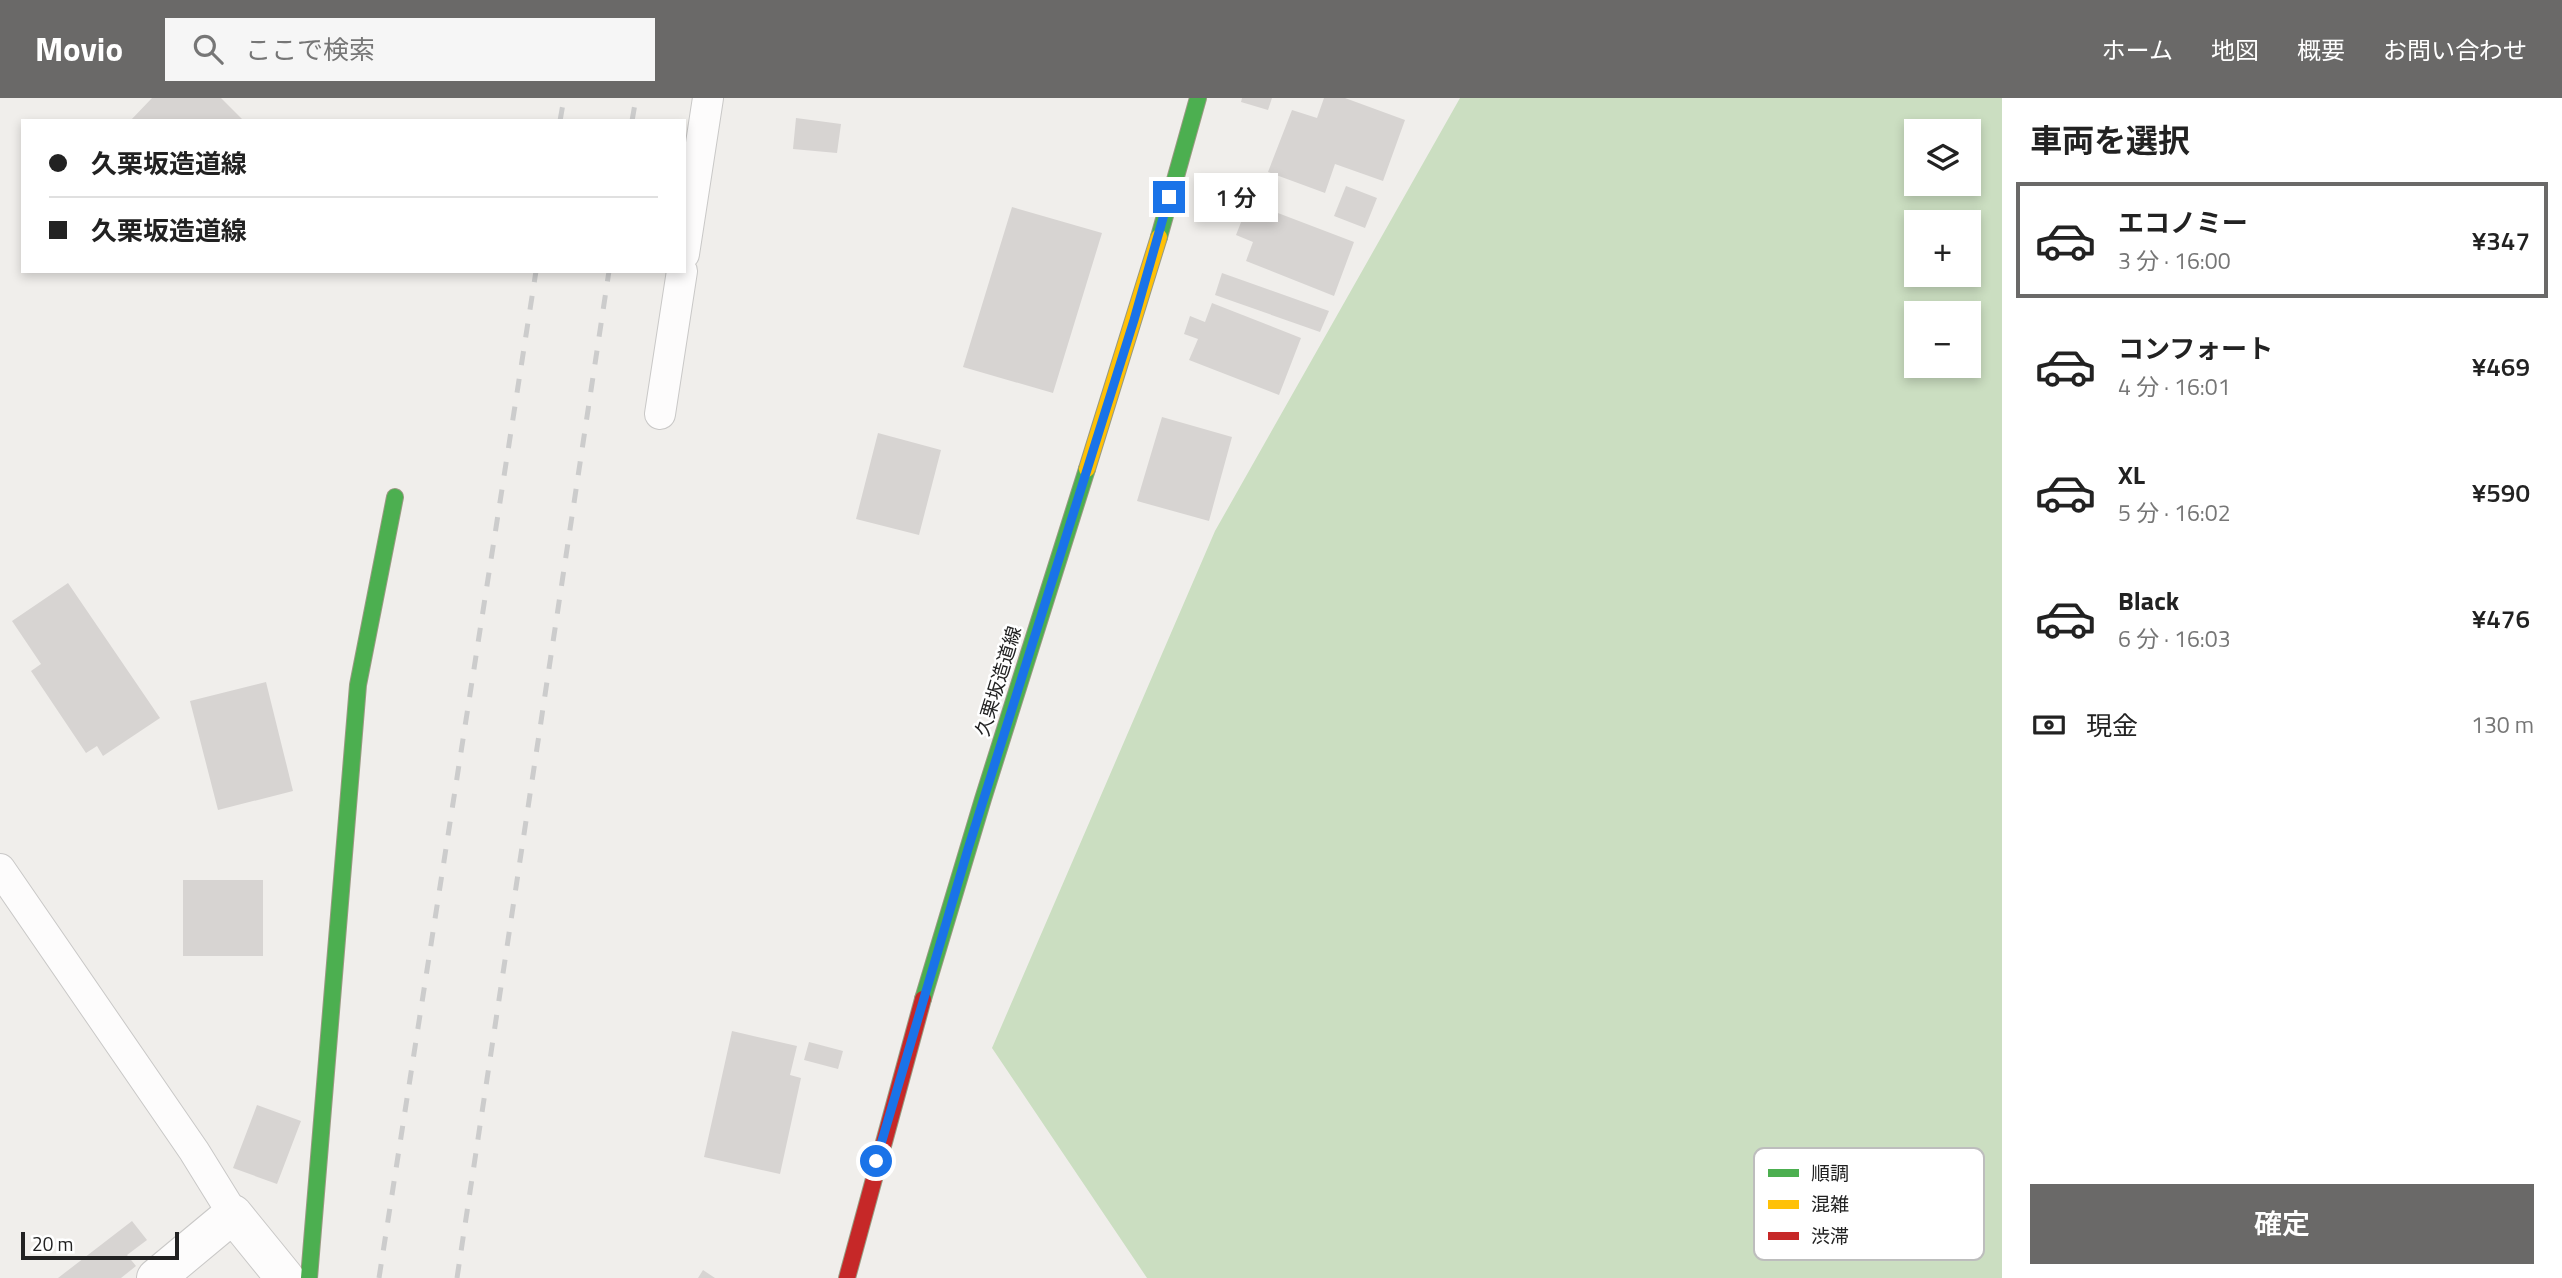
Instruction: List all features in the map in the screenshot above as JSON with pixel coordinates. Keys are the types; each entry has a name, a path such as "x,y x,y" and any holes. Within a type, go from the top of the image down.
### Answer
{"main road":[{"name":"久栗坂造道線","path":"847,1278 881,1137 972,835 1134,320 1198,98"},
{"path":"309,1278 358,685 394,497"}],"street":[{"path":"156,1278 233,1214 285,1278"}],"lane":[{"path":"686,241 708,98"},
{"path":"660,414 682,273"},
{"path":"0,869 194,1151 233,1214"}],"green space":[{"path":"1460,98 2002,98 2002,1278 1147,1278 992,1048 1215,531"}],"building":[{"path":"152,98 221,98 242,119 132,119"},
{"path":"1242,98 1272,98 1268,110 1241,102"},
{"path":"1324,98 1345,98 1405,120 1383,181 1335,164 1325,193 1268,172 1292,110 1317,118"},
{"path":"796,118 841,124 837,153 793,149"},
{"path":"1346,186 1377,198 1365,228 1334,216"},
{"path":"1249,202 1354,242 1334,296 1246,261 1253,242 1236,235"},
{"path":"1012,207 1102,233 1053,393 963,367"},
{"path":"1222,273 1329,311 1320,332 1215,295"},
{"path":"1212,303 1301,338 1279,395 1189,360 1198,339 1184,334 1190,316 1205,322"},
{"path":"1162,417 1232,437 1209,521 1137,501"},
{"path":"878,433 941,450 919,535 856,519"},
{"path":"68,583 160,718 103,756 97,746 86,753 31,671 41,664 12,621"},
{"path":"266,682 293,791 218,810 190,701"},
{"path":"183,880 263,880 263,956 183,956"},
{"path":"732,1031 797,1046 790,1075 801,1078 780,1174 704,1157"},
{"path":"809,1042 843,1051 838,1069 804,1060"},
{"path":"257,1105 301,1121 277,1184 233,1168"},
{"path":"132,1221 147,1240 127,1255 136,1266 121,1278 58,1278"},
{"path":"703,1270 715,1278 698,1278"}],"railway":[{"path":"560,119 564,98"},
{"path":"632,119 636,98"},
{"path":"379,1278 536,273"},
{"path":"457,1278 609,273"}],"traffic: fast":[{"path":"1159,237 1198,98"},
{"path":"923,999 1087,469"},
{"path":"309,1278 358,685 395,497"}],"traffic: slow":[{"path":"1087,469 1159,237"}],"traffic: jam":[{"path":"847,1278 923,999"}],"route":[{"path":"876,1161 968,849 1134,320 1169,197"}]}
